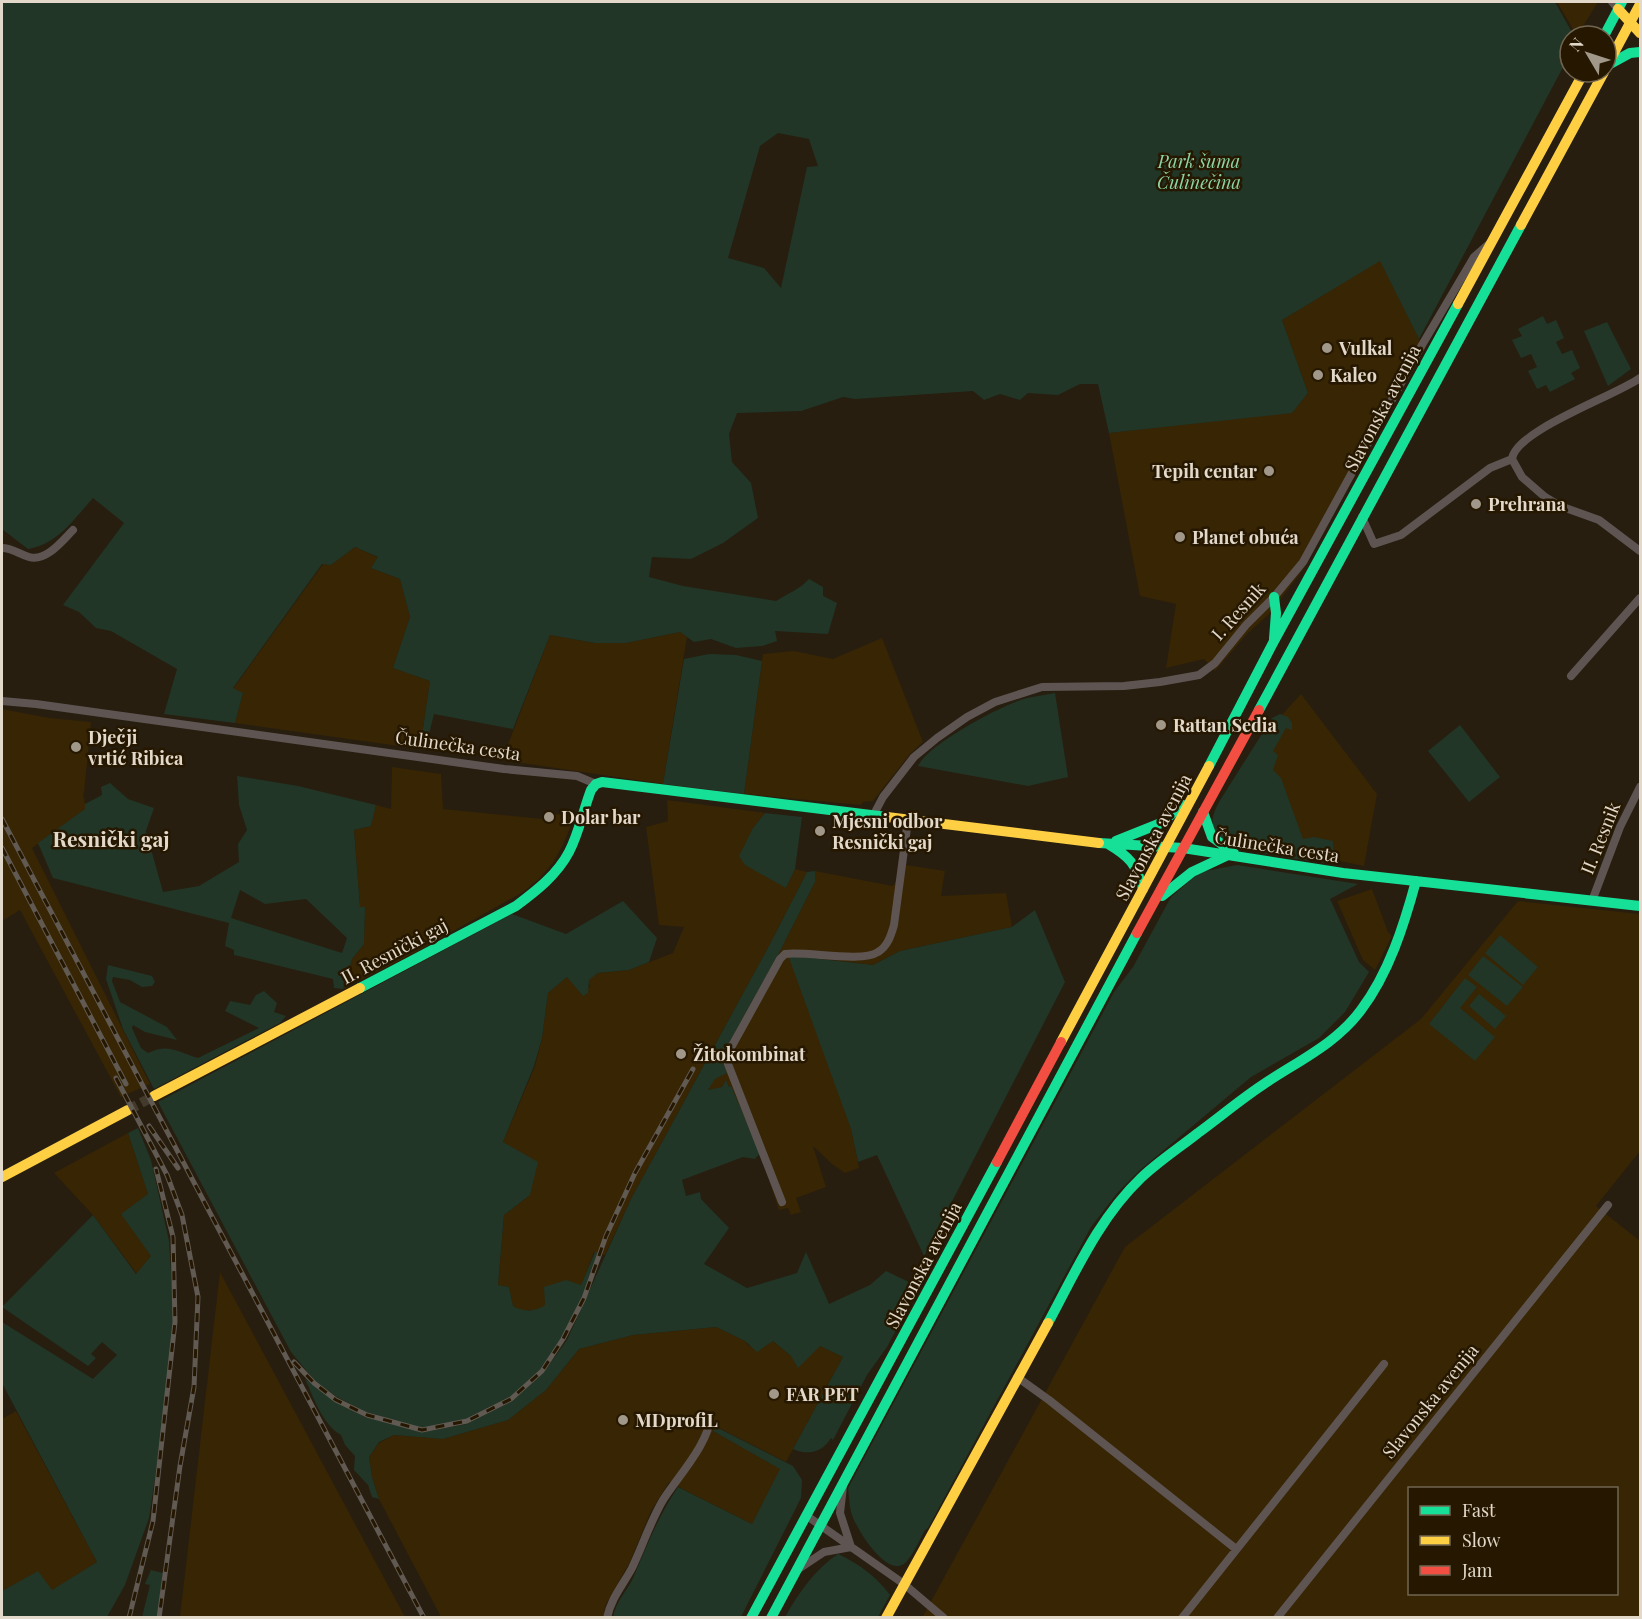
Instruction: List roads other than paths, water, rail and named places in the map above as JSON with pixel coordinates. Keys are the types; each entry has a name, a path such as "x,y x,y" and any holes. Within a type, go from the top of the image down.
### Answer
{"main road":[{"path":"1618,4 1641,33"},
{"path":"1609,24 1618,4"},
{"name":"Slavonska avenija","path":"1618,45 1641,4"},
{"path":"1618,60 1630,53 1641,52"},
{"name":"Slavonska avenija","path":"751,1617 1197,790 1273,643 1577,84"},
{"name":"Slavonska avenija","path":"771,1617 1183,848 1597,84"},
{"path":"1273,643 1276,613 1274,597"},
{"name":"Čulinečka cesta","path":"596,784 612,782 1107,844 1166,846 1343,873 1641,906"},
{"name":"II. Resnički gaj","path":"154,1096 516,906 535,892 559,866 568,852 589,795 596,784"},
{"path":"1107,844 1150,829 1175,814 1197,790"},
{"path":"1203,812 1208,832 1213,839 1235,855"},
{"path":"1107,844 1138,868 1143,889"},
{"path":"1154,905 1181,878 1204,864 1235,855"},
{"path":"886,1617 1098,1231 1116,1206 1144,1176 1193,1137 1272,1078 1320,1050 1344,1029 1361,1010 1385,968 1404,921 1416,881"},
{"path":"2,1177 128,1110"}],"street":[{"name":"I. Resnik","path":"873,816 883,796 914,757 967,717 994,702 1042,687 1124,686 1160,682 1199,675 1215,663 1303,562 1422,345 1474,257 1491,242"},
{"path":"1641,378 1623,390 1544,428 1521,443 1512,459 1522,477 1545,497 1560,506 1599,519 1641,551"},
{"path":"1362,517 1374,544 1401,535 1490,468 1512,459"},
{"path":"2,548 38,558 48,553 74,530"},
{"path":"1570,676 1641,598"},
{"name":"Čulinečka cesta","path":"2,701 504,769 577,776 596,784"},
{"name":"II. Resnik","path":"1592,901 1620,827 1641,787"},
{"path":"782,1202 728,1064 728,1053 773,971 785,954 864,957 878,952 889,941 894,925 908,820"},
{"name":"Slavonska avenija","path":"1277,1617 1608,1205"},
{"path":"1182,1617 1384,1364"},
{"path":"1017,1377 1236,1550"},
{"path":"607,1617 654,1516 699,1447 706,1433 710,1416"},
{"name":"Slavonska avenija","path":"796,1570 824,1552 851,1547 840,1513 844,1482"},
{"path":"807,1516 903,1584 944,1617"}],"tunnel":[{"path":"128,1110 154,1096"}],"railway":[{"path":"2,819 424,1618"},
{"path":"2,848 126,1084"},
{"path":"294,1362 314,1383 336,1400 367,1415 422,1430 467,1421 511,1399 542,1371 563,1339 584,1298 606,1236 635,1173 693,1069"},
{"path":"116,1078 167,1175 182,1215 198,1297 194,1387 180,1466 159,1618"},
{"path":"149,1126 178,1168"},
{"path":"129,1618 153,1521 175,1322 173,1237 156,1169"}],"place":[{"name":"Vulkal","path":"1327,348"},
{"name":"Kaleo","path":"1318,375"},
{"name":"Tepih centar","path":"1269,471"},
{"name":"Prehrana","path":"1476,504"},
{"name":"Planet obuća","path":"1180,537"},
{"name":"Rattan Sedia","path":"1161,725"},
{"name":"Dječji vrtić Ribica","path":"76,747"},
{"name":"Dolar bar","path":"549,817"},
{"name":"Mjesni odbor Resnički gaj","path":"820,831"},
{"name":"Žitokombinat","path":"681,1054"},
{"name":"FAR PET","path":"774,1394"},
{"name":"MDprofiL","path":"623,1420"}],"district":[{"name":"Resnički gaj","path":"111,838"}],"park label":[{"name":"Park šuma Čulinečina","path":"1199,171"}]}
